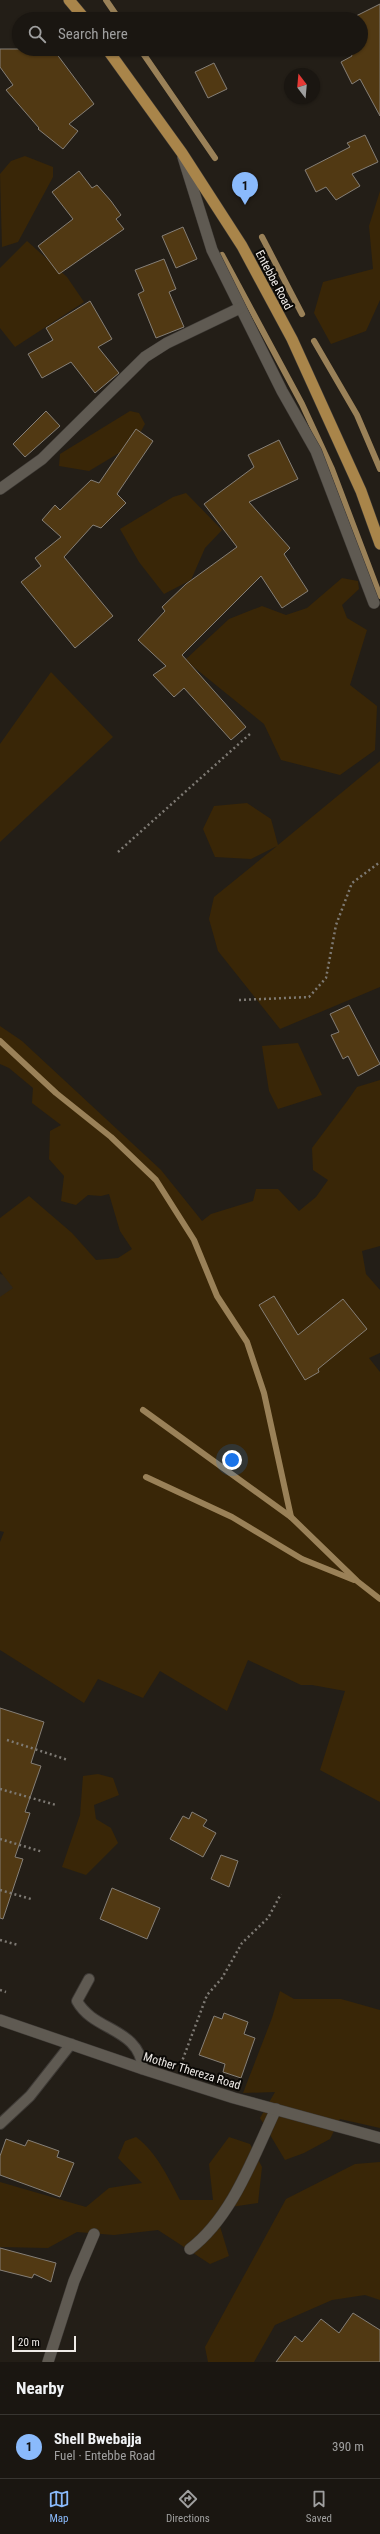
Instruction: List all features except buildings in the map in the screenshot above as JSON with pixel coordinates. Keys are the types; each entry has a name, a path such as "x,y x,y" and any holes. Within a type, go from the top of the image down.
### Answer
{"main road":[{"path":"69,0 79,12"},
{"name":"Entebbe Road","path":"112,56 182,153 238,240 292,339 361,491 380,544"}],"street":[{"path":"182,153 212,250 282,392 316,451 374,603"},
{"path":"0,489 47,453 145,356 167,343 240,308"},
{"name":"Mother Thereza Road","path":"0,2020 176,2080 276,2110 380,2138"},
{"path":"190,2248 205,2237 232,2198 276,2110"},
{"path":"48,2362 74,2281 94,2234"}],"lane":[{"path":"89,1979 78,2001 83,2011 128,2038 142,2058 143,2069"},
{"path":"0,2124 30,2096 71,2044"}],"path":[{"path":"118,852 251,733"},
{"path":"239,1000 309,997 326,978 336,925 352,883 380,862"},
{"path":"7,1740 68,1760"},
{"path":"0,1789 56,1805"},
{"path":"0,1839 43,1852"},
{"path":"0,1890 31,1899"},
{"path":"176,2080 207,1995 222,1978 242,1943 268,1918 281,1894"},
{"path":"0,1940 18,1945"},
{"path":"0,1990 6,1992"}],"shaded area":[{"path":"25,156 53,167 53,177 18,242 2,247 0,174 11,161"},
{"path":"380,191 380,300 366,331 331,344 314,313 323,282 373,269 369,226"},
{"path":"27,241 67,277 84,302 15,347 0,328 0,268"},
{"path":"130,411 139,413 145,424 134,444 89,471 59,466 60,454"},
{"path":"186,493 222,530 205,548 191,580 164,594 139,562 120,529 173,497"},
{"path":"342,578 358,581 359,589 342,605 347,618 367,630 350,685 377,706 375,750 340,775 281,760 264,724 185,660 229,619 262,606 286,615 307,608"},
{"path":"51,672 113,737 0,842 0,744"},
{"path":"380,761 380,987 280,1029 218,951 209,919 214,897 277,846 251,859 215,857 203,829 214,806 247,803 271,819 278,845"},
{"path":"0,1026 22,1041 161,1170 202,1221 211,1214 253,1201 256,1189 278,1189 299,1211 316,1197 328,1180 313,1170 312,1148 357,1087 380,1080 380,1246 362,1251 366,1274 380,1290 380,1353 369,1358 380,1372 380,1802 320,1770 345,1691 312,1685 301,1685 248,1660 227,1711 160,1671 143,1698 98,1679 84,1703 0,1650 0,1542 4,1532 0,1531 0,1297 13,1288 0,1271 0,1218 29,1196 72,1233 96,1260 118,1258 132,1249 120,1231 109,1194 101,1196 88,1195 76,1205 61,1201 64,1176 49,1159 50,1131 61,1125 32,1103 33,1088 9,1068 0,1064"},
{"path":"298,1043 322,1095 278,1109 269,1091 262,1046"},
{"path":"0,1274 17,1278 0,1321"},
{"path":"98,1774 113,1778 119,1795 94,1805 96,1819 111,1828 118,1843 86,1875 62,1867 80,1815 83,1776"},
{"path":"280,1991 294,1999 341,1999 380,2010 380,2128 340,2119 330,2139 304,2153 285,2160 260,2118 275,2092 243,2093 272,2018"},
{"path":"136,2137 156,2158 180,2200 213,2200 209,2164 229,2137 250,2144 262,2167 258,2203 231,2207 219,2223 229,2256 210,2264 158,2230 114,2235 77,2232 48,2248 0,2247 0,2182 86,2207 109,2188 142,2183 118,2158 125,2141"},
{"path":"380,2162 380,2300 365,2295 332,2300 275,2325 254,2362 208,2362 205,2347 286,2199 355,2164"}],"waterway":[{"path":"106,0 114,12"},
{"path":"145,56 215,158"},
{"path":"262,237 302,314"},
{"path":"222,255 302,404 332,469 380,596"},
{"path":"314,341 357,415 380,469"},
{"path":"0,1041 56,1093 111,1137 156,1180 194,1240 217,1296 247,1342 264,1393 291,1517"},
{"path":"143,1410 291,1517 357,1581 380,1599"},
{"path":"146,1477 232,1517 302,1559 354,1580"}],"place":[{"name":"Shell Bwebajja","path":"245,205"}]}
